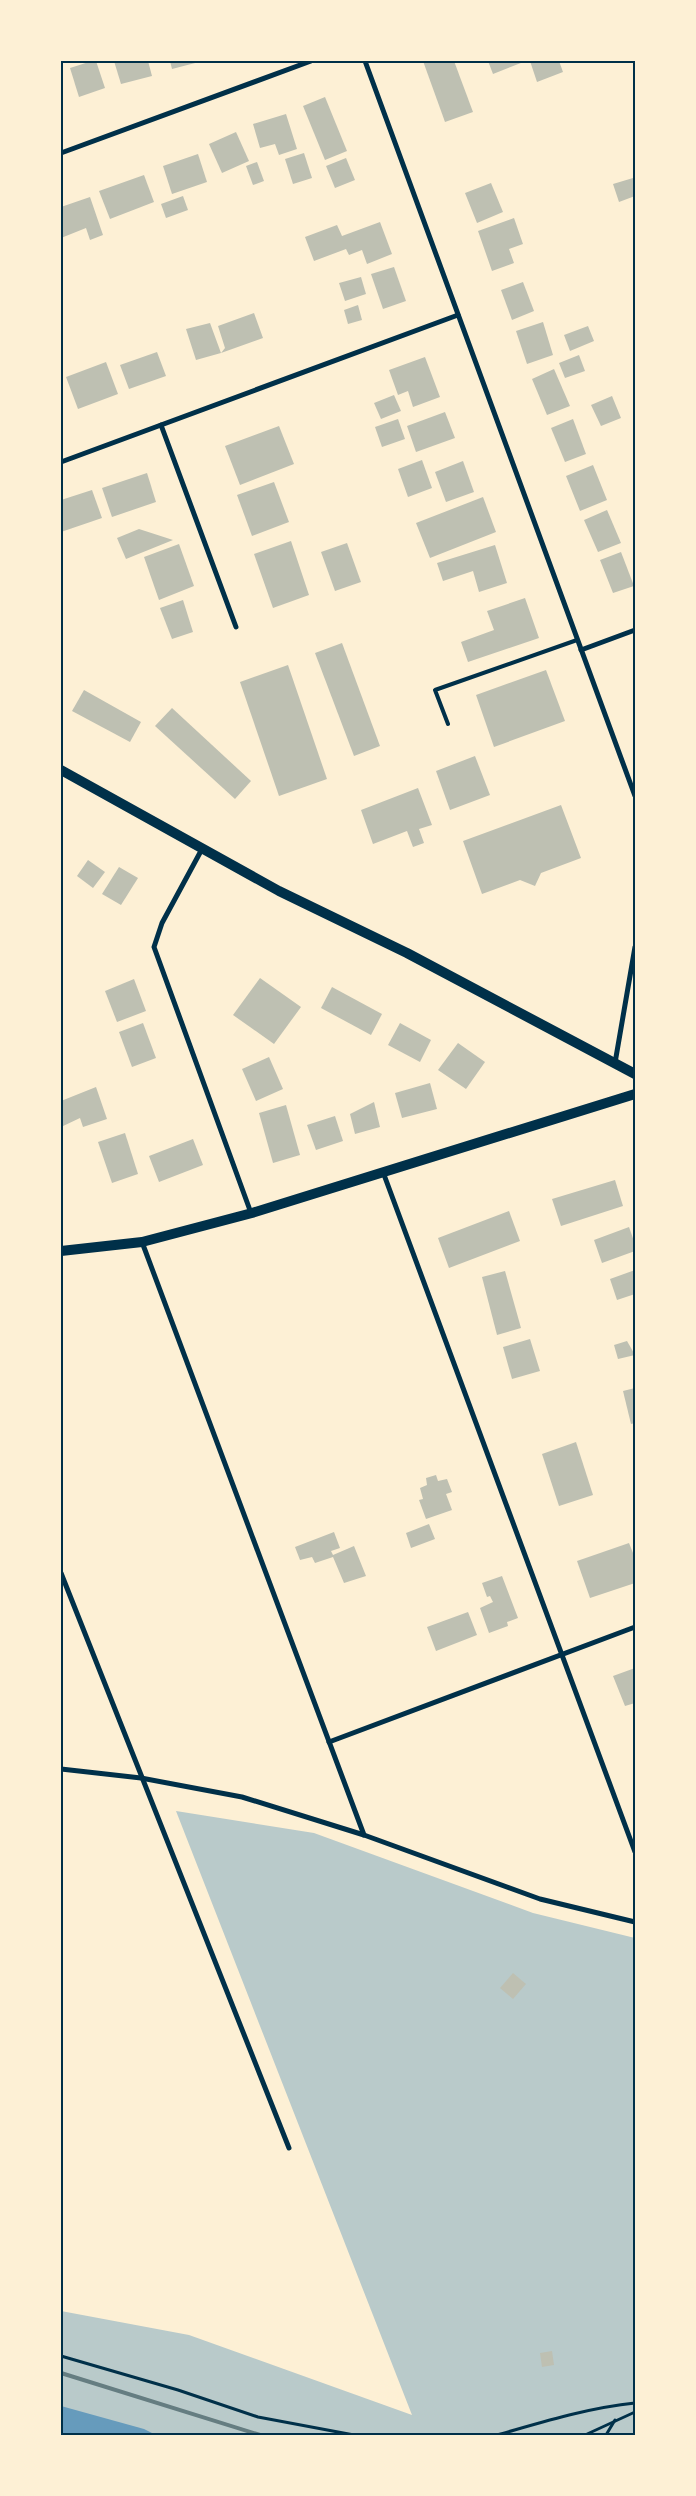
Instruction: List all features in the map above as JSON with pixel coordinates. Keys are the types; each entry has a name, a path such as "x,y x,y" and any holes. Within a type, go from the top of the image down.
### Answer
{"main road":[{"path":"61,770 279,890 401,950 635,1074"},
{"path":"61,1251 142,1242 252,1214 635,1094"}],"street":[{"path":"61,153 311,61"},
{"path":"365,61 635,796"},
{"path":"61,462 458,315"},
{"path":"161,425 236,627"},
{"path":"580,650 635,630"},
{"path":"202,849 162,923 154,947 252,1214"},
{"path":"615,1063 635,947"},
{"path":"383,1172 635,1852"},
{"path":"142,1242 364,1835"},
{"path":"61,1573 288,2148"},
{"path":"329,1742 635,1627"},
{"path":"61,1769 141,1778 242,1797 364,1835 540,1899 635,1922"}],"lane":[{"path":"448,724 436,690 577,640"}],"path":[{"path":"61,2356 178,2390 258,2416 354,2435"},
{"path":"497,2435 554,2417 603,2406 635,2403"},
{"path":"584,2435 635,2412"},
{"path":"606,2435 615,2420"}],"shaded area":[{"path":"176,1811 314,1833 533,1913 635,1938 635,2435 101,2435 61,2423 61,2311 189,2335 412,2415"}],"water":[{"path":"61,2406 144,2429 156,2435 61,2435"}],"building":[{"path":"96,61 105,88 79,97 70,68"},
{"path":"114,61 148,61 152,76 121,84"},
{"path":"170,61 198,61 199,62 172,69"},
{"path":"423,61 454,61 473,112 445,122"},
{"path":"488,61 526,61 493,74"},
{"path":"530,61 559,61 563,72 537,82"},
{"path":"325,97 347,151 325,160 303,106"},
{"path":"286,114 297,149 279,155 275,144 260,148 253,124"},
{"path":"236,132 249,161 222,173 209,144"},
{"path":"304,153 312,178 293,184 285,159"},
{"path":"198,154 207,182 172,194 163,166"},
{"path":"346,158 355,180 335,188 326,166"},
{"path":"257,162 264,181 253,185 246,166"},
{"path":"144,175 154,202 110,219 99,191"},
{"path":"633,178 635,196 619,202 613,184"},
{"path":"491,183 503,212 477,223 465,193"},
{"path":"183,196 188,210 166,218 161,204"},
{"path":"90,197 103,235 90,240 86,228 61,238 61,207"},
{"path":"514,218 523,244 509,249 514,263 492,271 478,231"},
{"path":"380,222 392,254 367,264 362,250 349,255 346,249 314,261 305,237 337,225 342,236"},
{"path":"394,267 406,301 383,309 371,274"},
{"path":"361,277 366,294 345,301 339,283"},
{"path":"523,282 534,311 512,320 501,290"},
{"path":"358,305 362,320 348,324 344,310"},
{"path":"254,313 263,338 221,353 225,348 218,326"},
{"path":"543,322 553,355 527,364 516,331"},
{"path":"210,323 221,353 196,360 186,329"},
{"path":"588,326 594,341 570,351 564,335"},
{"path":"157,352 166,376 129,389 120,365"},
{"path":"579,355 585,371 565,378 559,363"},
{"path":"425,357 440,397 413,407 408,391 398,395 389,370"},
{"path":"106,362 118,394 78,409 66,377"},
{"path":"554,369 570,406 547,415 532,379"},
{"path":"394,395 401,411 381,419 374,403"},
{"path":"612,396 621,418 601,426 591,405"},
{"path":"445,412 455,438 416,452 407,426"},
{"path":"398,419 405,439 382,447 375,427"},
{"path":"573,419 586,454 565,462 551,428"},
{"path":"279,426 294,464 240,485 225,446"},
{"path":"422,460 432,488 408,497 398,469"},
{"path":"463,461 474,492 446,502 435,472"},
{"path":"593,465 607,500 580,511 566,476"},
{"path":"147,473 156,502 112,517 102,488"},
{"path":"274,482 289,522 252,536 237,495"},
{"path":"92,490 102,518 61,532 61,500"},
{"path":"483,497 496,532 430,558 416,523"},
{"path":"607,510 621,543 598,552 584,520"},
{"path":"139,529 173,540 126,559 117,538"},
{"path":"291,541 309,595 273,608 254,554"},
{"path":"347,543 361,582 335,591 321,552"},
{"path":"179,544 194,586 159,600 144,557"},
{"path":"495,545 507,583 479,592 473,571 443,581 437,563"},
{"path":"621,552 634,586 613,593 600,560"},
{"path":"525,598 539,638 468,662 461,642 494,630 487,611"},
{"path":"183,600 193,632 172,639 160,608"},
{"path":"342,643 380,746 354,756 315,653"},
{"path":"288,665 327,779 279,796 240,682"},
{"path":"546,670 565,721 494,747 476,695"},
{"path":"84,690 141,722 130,742 72,711"},
{"path":"172,708 251,781 235,799 155,726"},
{"path":"475,756 490,795 450,810 436,771"},
{"path":"418,788 432,825 419,829 424,843 413,847 407,831 373,844 361,810"},
{"path":"561,805 581,858 541,873 535,886 520,880 482,894 463,841"},
{"path":"88,860 105,872 93,888 77,876"},
{"path":"119,867 138,878 121,905 102,894"},
{"path":"260,978 301,1007 274,1044 233,1015"},
{"path":"134,979 146,1011 117,1022 105,991"},
{"path":"332,987 382,1014 371,1035 321,1008"},
{"path":"143,1023 156,1058 132,1067 119,1032"},
{"path":"400,1023 431,1040 420,1062 388,1045"},
{"path":"458,1043 485,1062 466,1089 438,1070"},
{"path":"269,1057 283,1089 256,1101 242,1069"},
{"path":"430,1083 437,1109 402,1118 395,1093"},
{"path":"96,1087 107,1119 83,1127 80,1118 61,1127 61,1101"},
{"path":"374,1102 380,1127 355,1134 350,1114"},
{"path":"286,1105 300,1155 273,1163 259,1113"},
{"path":"335,1116 343,1141 316,1150 307,1125"},
{"path":"125,1133 138,1174 112,1183 98,1142"},
{"path":"193,1139 203,1165 159,1182 149,1156"},
{"path":"615,1180 623,1206 561,1226 552,1199"},
{"path":"509,1211 520,1241 449,1268 438,1238"},
{"path":"629,1227 635,1244 635,1251 602,1263 594,1240"},
{"path":"635,1270 635,1294 617,1300 610,1279"},
{"path":"505,1271 521,1328 497,1335 482,1277"},
{"path":"530,1339 540,1371 512,1379 503,1347"},
{"path":"627,1341 635,1355 618,1359 614,1345"},
{"path":"635,1388 635,1423 631,1424 623,1391"},
{"path":"576,1442 593,1495 559,1506 542,1454"},
{"path":"436,1475 438,1481 447,1479 452,1492 446,1494 452,1510 426,1519 419,1500 423,1499 420,1488 427,1485 426,1478"},
{"path":"429,1524 435,1539 411,1548 406,1533"},
{"path":"334,1532 340,1548 331,1551 333,1555 354,1546 366,1576 344,1583 333,1557 315,1563 312,1557 300,1560 295,1547"},
{"path":"629,1543 635,1558 635,1583 590,1598 577,1561"},
{"path":"502,1576 518,1618 507,1622 508,1626 489,1633 480,1608 493,1602 490,1596 487,1597 482,1583"},
{"path":"468,1612 477,1635 436,1651 427,1627"},
{"path":"635,1668 635,1703 625,1706 613,1676"},
{"path":"513,1973 526,1984 513,1999 500,1988"},
{"path":"552,2351 554,2365 542,2367 540,2353"}],"railway":[{"path":"61,2373 260,2435"}]}
